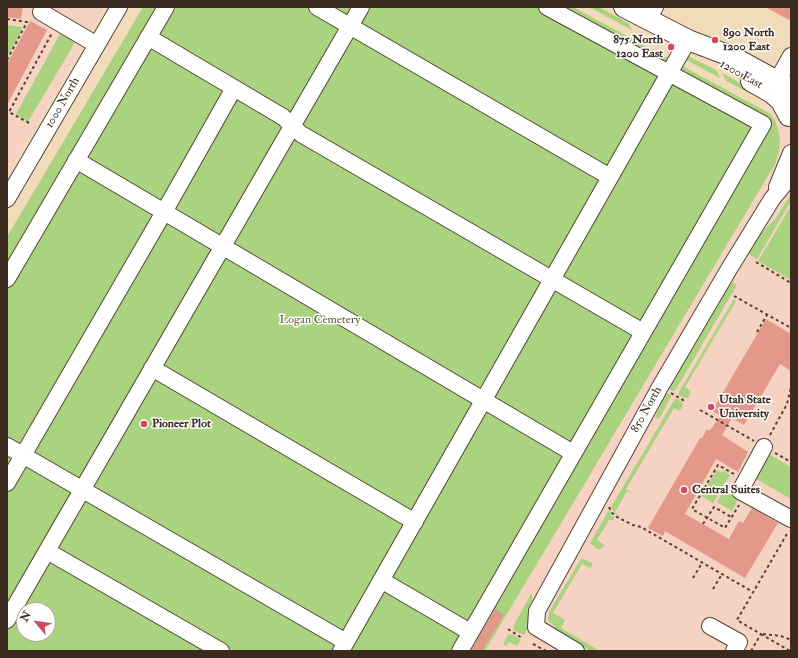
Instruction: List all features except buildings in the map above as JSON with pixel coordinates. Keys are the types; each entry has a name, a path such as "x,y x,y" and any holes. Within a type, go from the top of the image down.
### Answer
{"main road":[{"name":"1200 East","path":"624,7 651,13 726,69 772,93 781,101 790,116"},
{"name":"1200 East","path":"688,40 733,57 784,84"}],"street":[{"path":"43,7 41,12 97,45"},
{"name":"1000 North","path":"7,199 119,7"},
{"path":"7,279 166,7"},
{"path":"317,7 610,177"},
{"path":"7,620 361,7"},
{"path":"460,651 763,124 547,7"},
{"path":"148,37 283,118 301,134 643,332"},
{"path":"7,446 82,489 343,647 688,40"},
{"path":"784,84 791,56"},
{"path":"7,483 234,88"},
{"name":"850 North","path":"772,199 791,153"},
{"path":"76,160 573,453"},
{"name":"850 North","path":"576,651 536,627 536,611 660,386 772,199 791,176"},
{"path":"152,368 415,522"},
{"path":"764,447 745,488 791,519"},
{"path":"47,551 221,651"},
{"path":"382,580 470,632"},
{"path":"710,626 739,642 734,651"}],"path":[{"path":"7,19 27,22 7,60"},
{"path":"29,123 8,111 55,27"},
{"path":"756,262 791,283"},
{"path":"734,296 791,328"},
{"path":"757,332 767,315"},
{"path":"764,447 787,404 791,386"},
{"path":"668,391 686,402"},
{"path":"700,410 791,462"},
{"path":"718,465 745,488 732,518 725,528 692,509 718,465"},
{"path":"609,507 612,513 617,517 633,525 641,527 753,592"},
{"path":"704,524 714,507 732,518"},
{"path":"790,651 737,620 791,526"},
{"path":"693,578 702,563"},
{"path":"713,589 722,574"},
{"path":"508,629 522,638"},
{"path":"761,634 781,636 791,640"},
{"path":"751,651 761,634"},
{"path":"533,644 546,651"}],"shaded area":[{"path":"7,7 105,7 7,176"},
{"name":"Utah State University","path":"791,71 791,651 485,651 775,164 779,151 776,123 771,114"}],"green space":[{"name":"Logan Cemetery","path":"143,7 573,7 771,114 776,123 780,138 779,151 775,164 485,651 7,651 7,237"},
{"path":"589,7 599,7 628,23 632,30"},
{"path":"7,25 21,27 22,30 7,57"},
{"path":"60,34 75,42 28,122 16,114"},
{"path":"688,56 716,70 720,78 685,59"},
{"path":"722,73 742,84 777,108 726,81"},
{"path":"791,194 791,201 757,259 747,253 756,238 776,218"},
{"path":"791,206 791,280 758,261"},
{"path":"730,281 737,285 675,391 669,389 674,377"},
{"path":"734,299 736,301 685,387 691,392 688,398 684,398 679,395 679,392"},
{"path":"666,393 671,395 671,397 659,419 655,417"},
{"path":"675,399 682,402 683,405 680,411 674,408 626,489 633,494 627,491 615,512 619,516 614,513 611,507"},
{"path":"767,453 791,467 791,499 753,477"},
{"path":"717,470 722,473 723,470 730,475 713,503 701,496"},
{"path":"725,489 739,497 732,511 717,502"},
{"path":"609,510 614,517 614,520 609,520 597,540 604,546 601,549 597,549 590,543"},
{"path":"581,559 592,563 592,566 590,568 582,564 553,613 565,620 561,628 600,651 590,651 556,631 555,626 549,622 548,619 550,610"},
{"path":"532,592 532,600 528,615 530,623 524,635 513,630 514,625"},
{"path":"512,634 521,640 517,646 509,642 506,646 503,644 508,635"}],"place":[{"name":"890 North 1200 East","path":"715,40"},
{"name":"875 North 1200 East","path":"671,47"},
{"name":"Utah State University","path":"711,407"},
{"name":"Pioneer Plot","path":"144,424"},
{"name":"Central Suites","path":"684,490"}]}
